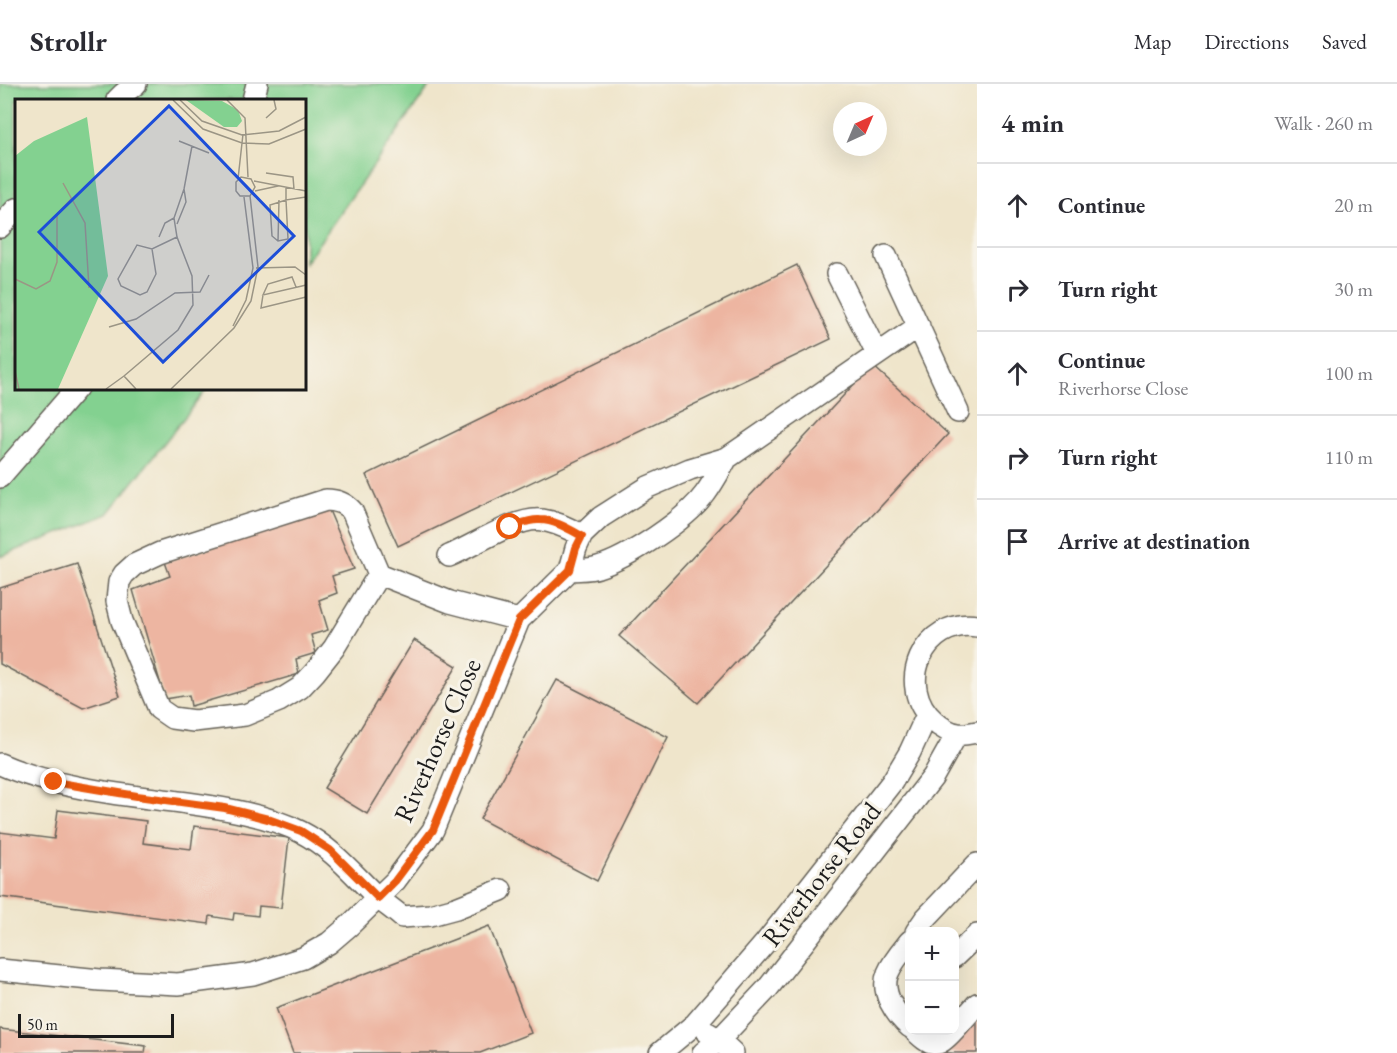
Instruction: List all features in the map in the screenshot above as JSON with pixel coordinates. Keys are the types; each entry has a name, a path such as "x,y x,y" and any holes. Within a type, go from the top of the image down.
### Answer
{"lane":[{"path":"118,99 136,84"},
{"path":"253,99 257,84"},
{"path":"0,227 15,210"},
{"path":"886,256 958,412"},
{"path":"837,274 877,354"},
{"path":"379,574 334,648 300,688 279,701 245,715 194,721 172,718 159,709 122,621 117,601 119,582 134,565 160,553 326,500 333,500 349,507 379,574 450,602 519,620 570,570 582,536 601,517 648,487 690,469 727,458 919,326"},
{"path":"0,477 76,390"},
{"path":"570,570 595,568 615,562 684,517 705,495 727,458"},
{"path":"449,556 510,527 539,519 558,524 582,536"},
{"name":"Riverhorse Close","path":"0,970 100,980 178,984 253,974 303,958 329,943 395,881 433,830 519,620"},
{"path":"927,715 918,699 915,681 917,663 925,647 939,634 955,627 976,624"},
{"name":"Riverhorse Road","path":"660,1053 695,1024 766,942 892,782 910,752 927,715 940,727 967,733 823,919 718,1049 695,1024"},
{"path":"0,764 54,782 225,808 268,819 301,831 330,850 378,898 402,917 430,915 456,908 501,890"},
{"path":"920,927 977,864"},
{"path":"959,952 977,935"},
{"path":"905,947 889,971 885,983 892,1004 905,1014"},
{"path":"959,1024 977,1004"},
{"path":"919,1035 926,1042 933,1044 948,1035"}],"green space":[{"path":"0,84 431,84 306,262 306,99 15,99 15,390 206,390 108,514 0,557"}],"building":[{"path":"797,265 831,339 398,546 366,475"},
{"path":"872,365 948,434 698,703 619,636"},
{"path":"328,508 354,569 332,576 337,593 319,600 328,630 311,635 316,653 296,659 299,674 191,706 189,695 165,699 133,590 170,576 165,562"},
{"path":"77,564 120,696 83,708 0,664 0,588"},
{"path":"414,640 457,666 367,814 324,788"},
{"path":"557,680 668,737 597,881 480,819"},
{"path":"58,810 146,821 143,843 191,849 194,826 289,838 281,908 259,906 258,916 234,913 233,920 210,916 209,924 0,897 0,832 54,839"},
{"path":"489,926 531,1033 480,1053 293,1053 276,1008"},
{"path":"977,1018 977,1053 946,1053"},
{"path":"0,1029 146,1046 145,1053 0,1053"}],"route":[{"path":"54,782 225,808 268,819 301,831 330,850 378,898 395,881 433,830 519,620 570,570 582,536 558,524 539,519 510,527"}]}
